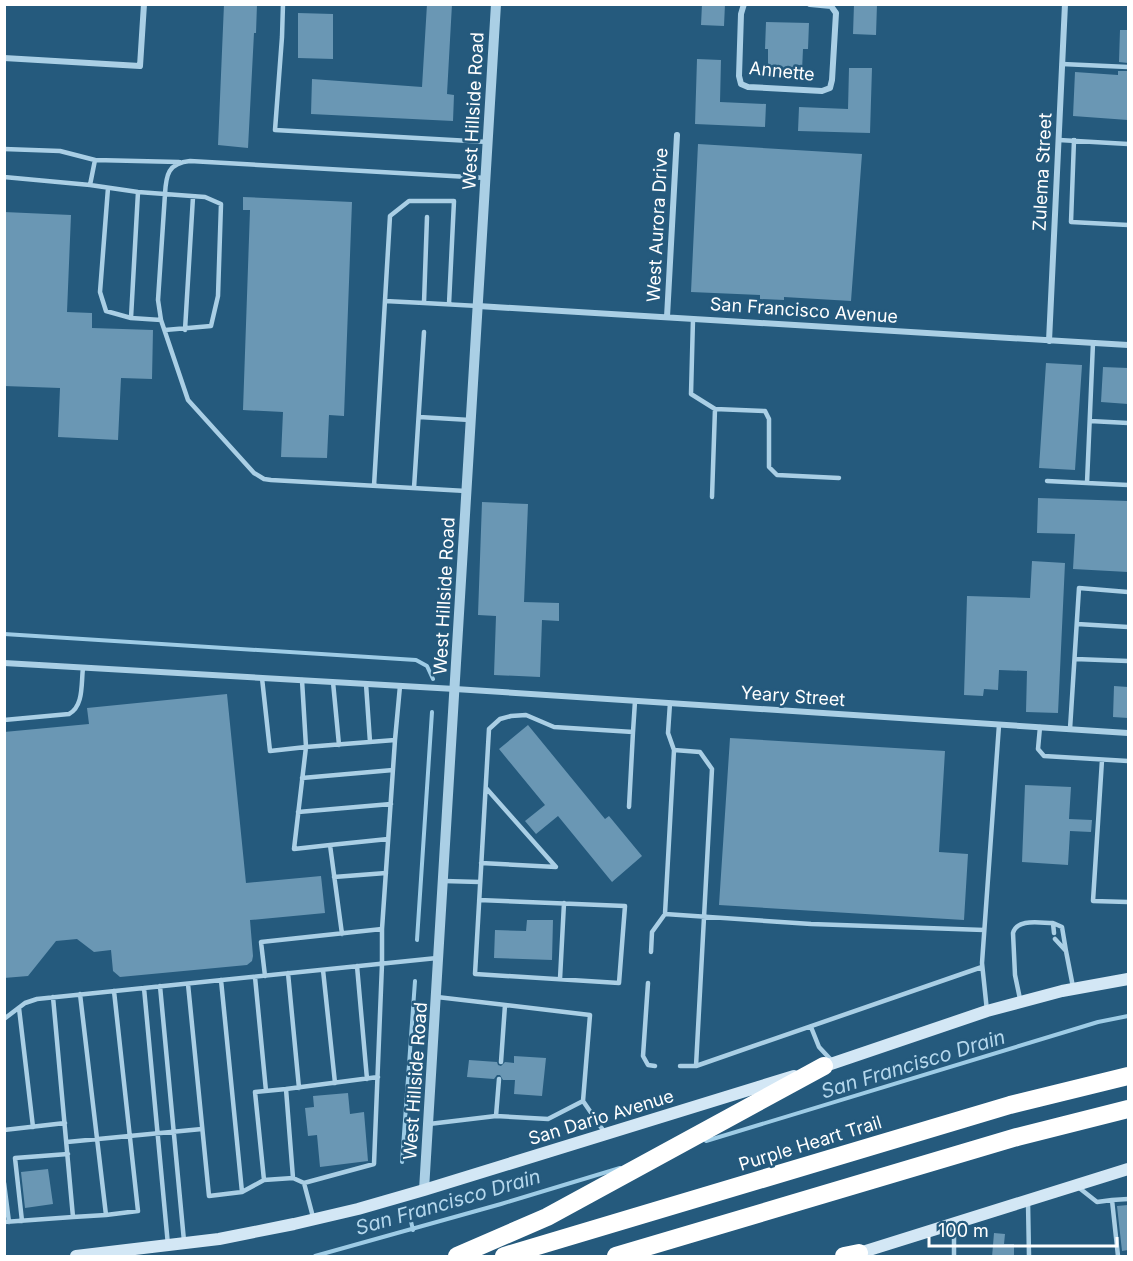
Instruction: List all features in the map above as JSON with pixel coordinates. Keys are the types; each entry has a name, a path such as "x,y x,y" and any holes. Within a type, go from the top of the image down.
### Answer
{"highway":[{"path":"457,1257 547,1217 829,1065"},
{"name":"Purple Heart Trail","path":"504,1257 1010,1105 1128,1076"},
{"path":"616,1257 1006,1140 1128,1109"}],"main road":[{"name":"San Dario Avenue","path":"76,1257 185,1244 314,1220 424,1190 829,1065 987,1011 1073,989 1128,979"},
{"path":"1113,982 1128,984"},
{"path":"1102,1176 1128,1161"},
{"path":"859,1255 1128,1169"}],"street":[{"path":"4,58 140,66 144,4"},
{"name":"West Hillside Road","path":"424,1190 496,4"},
{"name":"Annette","path":"744,4 741,14 739,76 741,84 748,87 822,91 830,88 832,80 836,13 831,6 810,4"},
{"name":"Zulema Street","path":"1049,340 1065,4"},
{"name":"West Aurora Drive","path":"667,317 677,135"},
{"name":"San Francisco Avenue","path":"478,306 1128,345"},
{"name":"Yeary Street","path":"4,663 456,689 1128,733"}],"lane":[{"path":"282,4 282,37 275,130 488,142"},
{"path":"1062,64 1128,67"},
{"path":"1059,140 1128,144"},
{"path":"1074,140 1071,222 1128,225"},
{"path":"4,149 60,152 95,160 180,162 486,178"},
{"path":"90,185 95,160"},
{"path":"180,162 169,170 166,180 158,300 160,320 188,400 254,473 264,479 467,492"},
{"path":"4,177 206,197 221,204 218,296 211,326 165,330"},
{"path":"108,188 100,292 106,311 131,318 160,320"},
{"path":"131,318 138,192"},
{"path":"185,330 193,196"},
{"path":"374,486 390,216 410,201 454,201 449,304"},
{"path":"424,303 428,217"},
{"path":"385,301 478,306"},
{"path":"693,319 691,394 715,409 765,411 769,419 769,468 777,475 839,478"},
{"path":"414,488 424,332"},
{"path":"1088,483 1093,343"},
{"path":"712,497 715,409"},
{"path":"419,417 471,420"},
{"path":"1090,421 1128,423"},
{"path":"1047,481 1128,485"},
{"path":"1070,729 1079,588 1128,591"},
{"path":"1077,624 1128,627"},
{"path":"1075,659 1128,661"},
{"path":"4,720 73,712 78,707 80,699 83,668"},
{"path":"262,678 270,751 395,740"},
{"path":"302,680 306,747 294,849 388,839"},
{"path":"333,682 339,745"},
{"path":"366,684 370,742"},
{"path":"188,984 209,1196 242,1192 264,1180 293,1178 304,1183 374,1164 382,929 400,686"},
{"path":"629,807 635,701"},
{"path":"651,952 652,932 665,914 674,750 668,734 670,703"},
{"path":"478,900 625,906 620,983 475,974 478,900 489,729 500,719 526,715 554,727 633,732"},
{"path":"987,1011 982,967 999,725"},
{"path":"1040,727 1038,749 1044,756 1128,761"},
{"path":"674,750 700,752 712,769 696,1066"},
{"path":"1102,760 1092,901 1128,902"},
{"path":"302,778 393,770"},
{"path":"481,863 556,867 486,787"},
{"path":"298,812 391,804"},
{"path":"330,845 342,933"},
{"path":"334,877 386,873"},
{"path":"444,880 480,882"},
{"path":"560,979 564,903"},
{"path":"665,914 811,924 984,930"},
{"path":"1021,1002 1015,975 1014,927 1019,923 1053,923 1062,927 1073,989"},
{"path":"1053,923 1055,936 1066,951"},
{"path":"265,976 261,942 382,929"},
{"path":"4,1019 31,1000 439,958"},
{"path":"357,966 367,1079"},
{"path":"680,1066 696,1066 982,967"},
{"path":"323,970 335,1083"},
{"path":"288,973 299,1088"},
{"path":"255,977 266,1091"},
{"path":"221,980 242,1192"},
{"path":"648,983 643,1056 648,1065 655,1066"},
{"path":"160,986 185,1244"},
{"path":"144,988 169,1246"},
{"path":"4,1183 7,1222 138,1211 114,991"},
{"path":"80,994 106,1215"},
{"path":"53,997 73,1217"},
{"path":"436,997 590,1015 583,1101 605,1134"},
{"path":"501,1062 506,1005"},
{"path":"19,1008 33,1127"},
{"path":"811,1027 829,1065"},
{"path":"264,1180 255,1092 378,1077"},
{"path":"496,1116 499,1080"},
{"path":"286,1089 293,1178"},
{"path":"429,1124 496,1116 548,1119 583,1101"},
{"path":"4,1130 65,1124"},
{"path":"67,1143 202,1129"},
{"path":"22,1221 15,1158 68,1154"},
{"path":"304,1183 314,1220"},
{"path":"1075,1185 1097,1202 1128,1199"},
{"path":"1028,1200 1029,1257"},
{"path":"1112,1200 1118,1257"},
{"path":"954,1223 954,1257"}],"building":[{"path":"224,4 257,4 248,148 218,145"},
{"path":"427,4 452,4 447,94 454,95 453,121 311,114 312,79 422,87"},
{"path":"702,4 725,4 724,26 701,25"},
{"path":"854,4 877,4 876,35 853,34"},
{"path":"298,13 333,14 333,59 298,58"},
{"path":"766,22 809,23 808,49 803,49 802,71 768,70 768,49 765,49"},
{"path":"1120,30 1128,30 1128,63 1119,62"},
{"path":"697,59 721,60 720,102 766,104 765,127 695,124"},
{"path":"849,68 872,68 870,133 798,131 799,107 848,109"},
{"path":"1118,71 1128,71 1128,120 1073,116 1075,72 1118,75"},
{"path":"698,144 862,154 851,301 784,297 784,300 760,299 760,295 691,292"},
{"path":"243,197 352,202 344,416 329,415 327,458 281,457 283,412 243,410 250,210 243,210"},
{"path":"4,212 71,215 67,312 92,313 92,328 153,330 152,379 121,378 118,440 58,437 60,388 4,386"},
{"path":"1046,363 1082,365 1075,470 1039,468"},
{"path":"1103,367 1128,368 1128,404 1101,402"},
{"path":"1038,498 1128,501 1128,572 1073,569 1075,534 1037,533"},
{"path":"482,502 528,504 524,602 559,603 559,621 542,620 540,677 494,675 496,616 478,615"},
{"path":"1032,561 1065,563 1058,713 1026,712 1027,671 999,670 998,690 984,689 983,696 964,695 967,596 1030,598"},
{"path":"1114,686 1128,687 1128,718 1113,717"},
{"path":"227,694 246,883 321,876 325,913 250,920 253,956 252,961 247,965 120,977 113,971 111,950 94,952 77,939 56,941 28,976 4,978 4,732 89,724 87,708"},
{"path":"528,725 605,819 609,816 642,856 612,882 558,816 536,834 525,821 545,805 499,749"},
{"path":"730,738 945,751 939,852 968,854 964,920 719,905"},
{"path":"1025,785 1071,787 1069,819 1092,820 1091,832 1070,831 1068,865 1022,862"},
{"path":"527,920 553,920 552,960 494,958 495,930 526,931"},
{"path":"514,1056 546,1058 542,1096 514,1094 515,1080 503,1080 500,1075 494,1079 467,1077 469,1060 497,1062 501,1066 505,1062 514,1063"},
{"path":"348,1093 350,1114 364,1112 368,1161 320,1167 317,1135 308,1136 305,1108 314,1107 313,1096"},
{"path":"48,1169 53,1204 25,1208 21,1172"},
{"path":"1128,1205 1128,1250 1122,1251 1117,1206"},
{"path":"994,1233 1005,1234 1004,1244 1014,1244 1014,1257 992,1257"}],"waterway":[{"path":"4,634 416,660 427,666 433,679"},
{"path":"417,940 432,712"},
{"path":"402,1162 415,981"},
{"name":"San Francisco Drain","path":"706,1141 1098,1022 1128,1016"},
{"name":"San Francisco Drain","path":"315,1256 620,1168"},
{"path":"409,1213 413,1230"}]}
